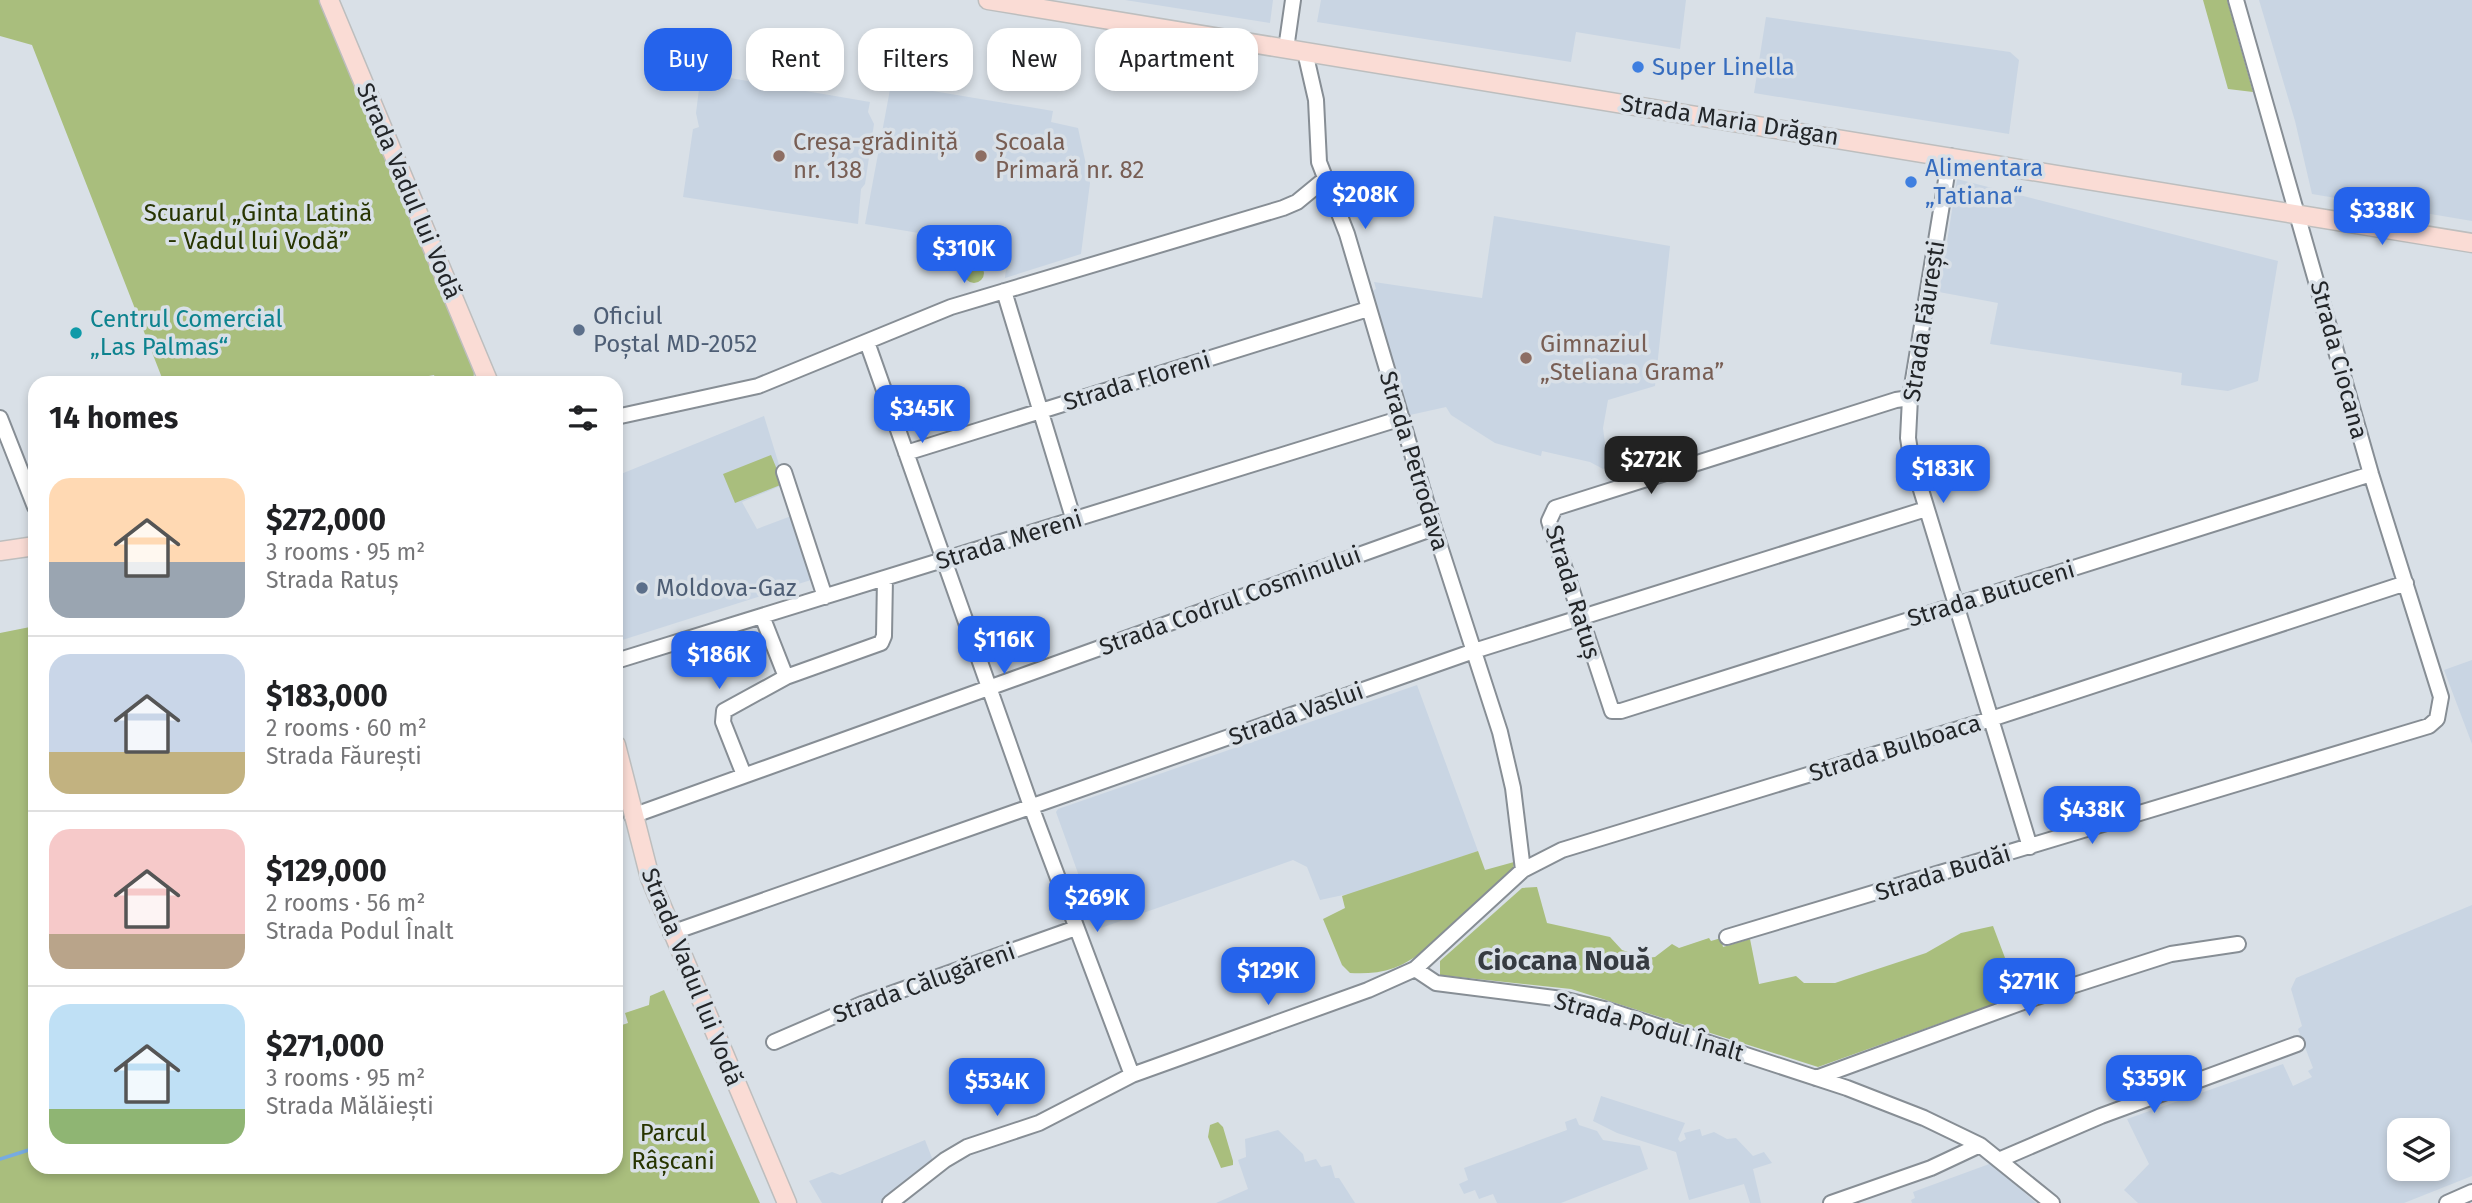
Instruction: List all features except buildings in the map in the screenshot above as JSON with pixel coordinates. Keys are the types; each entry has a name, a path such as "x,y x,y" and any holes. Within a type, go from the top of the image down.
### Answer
{"main road":[{"name":"Strada Vadul lui Vodă","path":"329,0 486,376"},
{"name":"Strada Maria Drăgan","path":"988,0 2472,243"},
{"path":"0,551 28,547"},
{"name":"Strada Vadul lui Vodă","path":"623,776 650,878 671,933 787,1203"}],"street":[{"path":"1286,48 1293,0"},
{"name":"Strada Ciocana","path":"2236,0 2299,213 2371,474 2441,697 2437,719"},
{"name":"Strada Petrodava","path":"1305,52 1316,100 1319,162 1348,234 1434,528 1508,761 1523,870"},
{"name":"Strada Făurești","path":"1950,156 1910,398 1908,438 1926,509 2030,847"},
{"path":"623,415 758,386 939,312 1283,208 1297,202 1325,180"},
{"path":"1004,291 1043,410 1074,521"},
{"name":"Strada Floreni","path":"906,453 1368,309"},
{"path":"867,342 1032,809 1132,1075"},
{"name":"Strada Ratuș","path":"1612,711 1549,521 1555,508 1896,400 1910,398"},
{"path":"0,418 28,489"},
{"name":"Strada Mereni","path":"623,660 1402,418"},
{"path":"784,472 825,597"},
{"name":"Strada Butuceni","path":"1612,711 1621,711 2371,474"},
{"name":"Strada Vaslui","path":"671,933 1032,809 1474,651 1581,615 1926,509"},
{"name":"Strada Codrul Cosminului","path":"632,816 1434,528"},
{"path":"744,775 723,722 723,711 786,677 881,643 884,636 885,578"},
{"name":"Strada Bulboaca","path":"1415,969 1523,870 1562,850 1991,719 2406,583"},
{"path":"762,616 786,677"},
{"name":"Strada Budăi","path":"1727,937 2429,726 2437,719"},
{"name":"Strada Călugăreni","path":"774,1042 862,1004 1076,928"},
{"path":"1816,1078 2034,998 2171,954 2238,944"},
{"path":"890,1203 945,1160 967,1147 1039,1123 1132,1075 1368,990 1415,969"},
{"name":"Strada Podul Înalt","path":"1415,969 1436,983 1562,999 1608,1010 1899,1108 1980,1145 2001,1159 2052,1203"},
{"path":"2001,1159 2101,1116 2297,1044"},
{"path":"1831,1203 1931,1168 1980,1145"},
{"path":"2446,1203 2472,1192"}],"shaded area":[{"path":"1125,0 1273,0 1270,23"},
{"path":"1321,0 1686,0 1680,49 1576,32 1571,62 1317,22"},
{"path":"2259,0 2472,0 2472,221 2312,194 2295,121"},
{"path":"1766,17 2010,52 2019,60 2009,134 1754,93"},
{"name":"Creșa-grădiniță nr. 138","path":"732,78 746,81 746,91 806,91 870,102 868,112 874,124 865,184 861,189 858,224 683,197 693,129 699,127 696,113 699,91 732,91"},
{"name":"Școala Primară nr. 82","path":"890,91 933,91 1053,111 1051,122 1078,128 1090,183 1081,254 1005,278 1008,248 865,224"},
{"path":"1957,179 2278,261 2258,381 2228,391 2181,385 2182,373 1990,344 1998,303 1939,292"},
{"name":"Gimnaziul „Steliana Grama”","path":"1494,216 1670,246 1655,386 1608,400 1603,428 1608,466 1603,469 1590,462 1542,451 1541,456 1495,443 1451,415 1446,407 1410,415 1372,291 1376,289 1374,282 1482,298"},
{"path":"764,416 785,484 742,502 757,529 794,515 814,579 623,640 623,473"},
{"path":"2472,660 2472,744 2444,670"},
{"path":"1417,685 1478,851 1362,891 1320,900 1307,867 1293,860 1098,929 1056,812 1058,809"},
{"path":"2472,905 2472,1176 2404,1203 2138,1203 2124,1190 2149,1164 2127,1119 2283,1064 2293,1086 2312,1077 2308,1071 2313,1068 2298,1029 2302,1026 2291,989 2296,978"},
{"path":"1601,1096 1685,1123 1678,1139 1680,1142 1686,1139 1684,1133 1700,1129 1702,1136 1714,1132 1727,1139 1736,1138 1753,1156 1764,1152 1772,1163 1753,1169 1761,1203 1750,1203 1744,1184 1689,1200 1676,1152 1617,1133 1593,1121"},
{"path":"1576,1118 1579,1125 1597,1131 1603,1140 1640,1146 1648,1169 1561,1203 1497,1203 1493,1194 1479,1199 1475,1190 1464,1194 1459,1184 1468,1180 1464,1168 1567,1130 1565,1122"},
{"path":"1278,1130 1303,1154 1305,1162 1316,1159 1321,1167 1331,1165 1335,1178 1339,1178 1355,1203 1216,1203 1248,1189 1238,1160 1246,1157 1245,1139"},
{"path":"925,1140 934,1163 880,1203 822,1203 809,1181 832,1172 840,1175"},
{"path":"1992,1163 2036,1203 1912,1203 1911,1200 1915,1198 1913,1192"}],"green space":[{"name":"Scuarul „Ginta Latină - Vadul lui Vodă”","path":"0,0 320,0 474,376 161,376 32,45 0,36"},
{"path":"2203,0 2227,0 2253,92 2228,89"},
{"path":"974,263 981,266 984,273 981,280 974,283 967,280 964,273 967,266"},
{"path":"771,455 783,484 735,503 723,474"},
{"name":"Parcul Râșcani","path":"28,627 28,1174 623,1174 623,1025 628,1023 625,1013 649,1005 650,996 664,990 760,1203 0,1203 0,633"},
{"path":"1478,851 1485,870 1514,862 1513,871 1457,925 1423,952 1394,968 1372,973 1350,973 1342,965 1323,919 1345,908 1342,896"},
{"path":"1537,887 1547,923 1610,937 1622,950 1646,958 1655,957 1672,944 1679,948 1709,938 1711,941 1721,938 1723,947 1750,939 1759,984 1796,976 1804,983 1835,983 1926,953 1961,933 1993,926 2019,995 1818,1067 1571,989 1440,975 1440,961 1522,888"},
{"path":"1218,1122 1223,1127 1233,1161 1233,1165 1221,1168 1208,1137 1210,1125"}],"waterway":[{"path":"0,1159 28,1150"}],"place":[{"name":"Super Linella","path":"1638,67"},
{"name":"Creșa-grădiniță nr. 138","path":"779,156"},
{"name":"Școala Primară nr. 82","path":"981,156"},
{"name":"Alimentara „Tatiana“","path":"1911,182"},
{"name":"Oficiul Poștal MD-2052","path":"579,330"},
{"name":"Centrul Comercial „Las Palmas“","path":"76,333"},
{"name":"Gimnaziul „Steliana Grama”","path":"1526,358"},
{"name":"Moldova-Gaz","path":"642,588"}],"district":[{"name":"Ciocana Nouă","path":"1564,960"}]}
